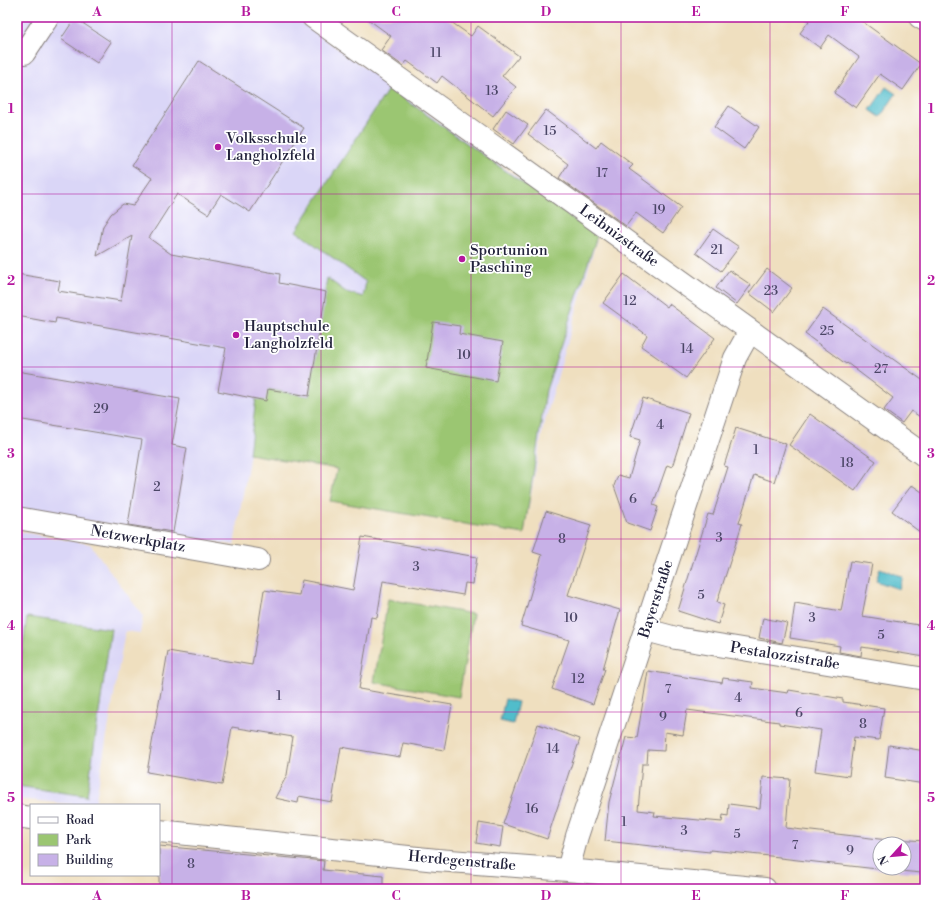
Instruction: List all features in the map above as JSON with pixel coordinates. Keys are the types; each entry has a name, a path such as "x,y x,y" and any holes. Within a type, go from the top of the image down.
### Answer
{"street":[{"path":"17,48 24,53 48,17"},
{"name":"Leibnizstraße","path":"312,17 925,456"},
{"path":"920,17 925,20"},
{"name":"Bayerstraße","path":"568,870 577,836 735,358 750,331"},
{"name":"Netzwerkplatz","path":"17,518 258,560"},
{"name":"Pestalozzistraße","path":"646,630 676,638 925,679"},
{"path":"17,816 30,818"},
{"name":"Herdegenstraße","path":"160,831 430,859 568,870 765,889"}],"shaded area":[{"path":"19,17 294,17 598,235 543,428 524,534 330,501 337,469 250,454 234,545 17,509 17,20"},
{"path":"17,531 90,544 143,616 140,633 125,631 95,804 70,804 17,799"}],"green space":[{"path":"389,88 597,236 546,390 524,534 330,501 337,469 249,454 256,398 268,389 309,396 327,278 346,292 363,297 366,282 296,231"},
{"path":"388,599 473,614 459,697 374,682"},
{"path":"27,617 111,629 87,796 17,786 17,686"}],"water":[{"path":"886,87 896,94 880,117 870,110"},
{"path":"880,568 903,577 899,589 876,581"},
{"path":"505,699 518,702 513,724 500,721"}],"building":[{"path":"365,17 444,17 471,36 478,26 519,56 502,76 516,87 493,116 442,76 437,83 407,61 403,66 381,50 391,36"},
{"path":"804,17 856,17 921,64 903,90 880,74 856,108 834,93 859,57 829,35 820,48 800,33 809,21"},
{"path":"75,18 111,42 97,63 61,39"},
{"path":"199,61 304,128 250,212 221,194 208,214 177,194 149,238 171,254 280,274 279,283 326,292 309,396 268,389 266,401 218,391 226,348 56,318 55,323 17,316 17,274 60,281 58,291 121,301 132,236 97,256 103,226 111,214 123,204 133,206 152,178 132,165"},
{"path":"729,106 759,127 744,149 714,127"},
{"path":"506,110 528,125 514,144 493,129"},
{"path":"546,110 596,148 601,141 633,165 629,169 681,207 663,233 636,213 626,226 559,178 568,164 528,134"},
{"path":"713,229 739,247 721,271 696,253"},
{"path":"767,269 792,288 774,312 749,293"},
{"path":"729,270 751,285 737,304 716,288"},
{"path":"624,274 667,307 669,304 715,338 686,378 641,346 647,335 603,303"},
{"path":"823,309 925,382 925,420 911,411 902,423 884,410 893,398 847,363 846,364 805,334"},
{"path":"433,322 460,326 459,334 503,342 496,381 426,368"},
{"path":"17,371 180,399 172,445 187,448 173,532 128,525 142,440 17,419"},
{"path":"643,398 689,413 672,467 667,465 653,505 658,507 650,531 627,523 614,486 618,475 629,478 640,440 630,437"},
{"path":"810,414 876,461 855,491 789,445"},
{"path":"736,428 786,444 774,482 754,475 739,523 742,524 717,602 724,605 718,624 678,611 708,514 713,515 728,467 724,466"},
{"path":"912,485 925,494 925,536 892,511"},
{"path":"546,511 591,525 568,595 620,610 603,669 605,669 593,704 552,689 569,640 521,626 542,555 533,552"},
{"path":"362,537 477,557 473,584 465,583 463,595 383,581 377,618 371,617 359,689 452,705 444,750 403,743 400,757 341,747 332,802 299,796 298,803 275,798 287,775 293,737 232,727 222,785 147,772 168,651 252,665 264,590 299,595 302,580 353,590"},
{"path":"850,561 872,564 862,616 925,626 925,657 862,647 861,656 839,652 840,646 790,638 795,603 841,611"},
{"path":"763,618 787,623 782,643 759,638"},
{"path":"648,671 722,683 723,678 753,682 752,688 788,693 789,690 843,699 843,702 884,708 879,740 854,737 849,776 815,771 821,730 779,724 779,722 687,710 683,735 665,732 664,751 648,750 647,764 642,764 638,810 655,812 654,816 722,822 723,815 728,816 729,804 760,808 763,777 790,779 786,828 872,838 872,868 780,857 710,850 710,852 605,841 609,802 626,737 637,738"},
{"path":"538,724 580,739 547,839 503,824"},
{"path":"889,745 925,751 925,784 885,778"},
{"path":"479,823 503,827 500,847 476,843"},
{"path":"912,840 925,841 922,873 912,872"},
{"path":"160,846 324,861 323,870 383,876 383,889 159,889"}],"place":[{"name":"Volksschule Langholzfeld","path":"218,147"},
{"name":"Sportunion Pasching","path":"462,259"},
{"name":"Hauptschule Langholzfeld","path":"236,335"}]}
